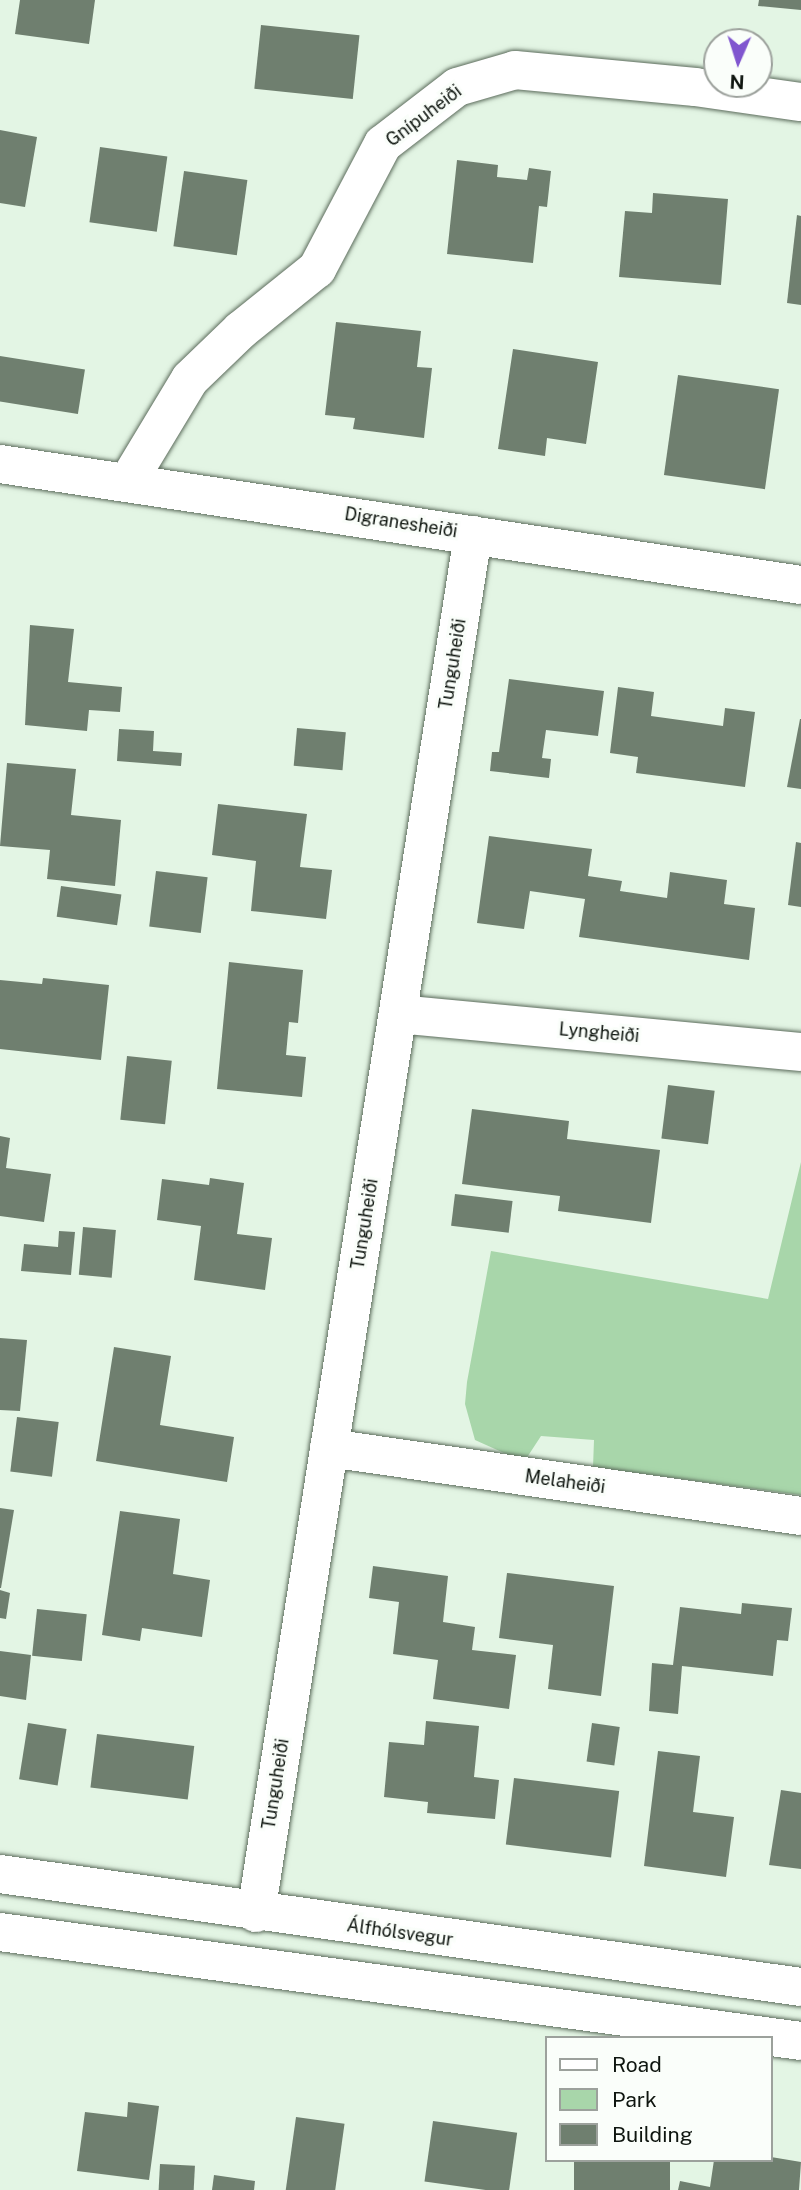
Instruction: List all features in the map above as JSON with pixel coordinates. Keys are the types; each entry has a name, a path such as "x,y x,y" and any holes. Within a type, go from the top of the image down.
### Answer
{"street":[{"name":"Gnípuheiði","path":"129,480 190,379 241,330 317,269 383,145 457,88 515,70 695,87 801,102"},
{"name":"Digranesheiði","path":"0,464 129,480 801,585"},
{"name":"Tunguheiði","path":"256,1913 473,535"},
{"name":"Lyngheiði","path":"398,1014 801,1052"},
{"name":"Melaheiði","path":"330,1448 801,1516"},
{"name":"Álfhólsvegur","path":"0,1874 256,1913 801,1987"},
{"path":"0,1932 764,2036"},
{"path":"773,2037 801,2041"}],"green space":[{"path":"801,1162 801,1495 593,1467 594,1440 541,1436 524,1462 475,1440 465,1404 491,1251 768,1299"}],"building":[{"path":"20,0 95,0 89,44 15,34"},
{"path":"759,0 801,0 801,10 758,6"},
{"path":"261,25 359,35 353,99 254,89"},
{"path":"0,130 37,137 25,207 0,203"},
{"path":"100,147 167,156 157,232 89,222"},
{"path":"457,160 498,165 497,177 527,180 529,168 551,171 547,207 539,206 533,263 447,254"},
{"path":"184,171 247,180 237,255 173,246"},
{"path":"653,193 728,199 721,285 619,277 625,211 652,213"},
{"path":"797,215 801,216 801,305 787,303"},
{"path":"336,322 421,331 417,367 432,368 424,438 353,429 355,418 325,415"},
{"path":"513,349 598,362 586,444 547,438 545,456 498,449"},
{"path":"0,356 85,369 78,414 0,402"},
{"path":"678,375 779,389 765,489 664,475"},
{"path":"30,625 74,629 68,682 122,687 120,712 89,710 87,731 25,725"},
{"path":"509,679 604,691 598,736 546,730 542,758 551,759 549,778 490,771 492,752 499,752"},
{"path":"618,687 654,692 651,716 723,726 725,708 755,712 745,787 636,773 638,757 610,753"},
{"path":"801,719 801,789 787,787"},
{"path":"297,728 346,732 343,770 294,766"},
{"path":"119,729 154,731 153,751 182,753 181,766 117,761"},
{"path":"7,763 76,769 71,815 121,820 115,886 47,879 50,850 0,846"},
{"path":"218,804 307,814 300,867 332,870 326,919 251,911 256,861 212,855"},
{"path":"489,836 592,849 588,876 622,881 620,891 667,898 670,872 727,880 724,904 755,908 749,960 579,937 585,899 530,891 524,929 477,923"},
{"path":"796,842 801,843 801,907 788,905"},
{"path":"156,871 208,877 201,933 149,927"},
{"path":"61,886 121,894 117,925 57,917"},
{"path":"229,962 303,970 298,1023 289,1022 286,1055 306,1057 302,1097 217,1089"},
{"path":"43,978 109,985 101,1060 0,1049 0,980 42,984"},
{"path":"127,1056 172,1061 165,1124 120,1120"},
{"path":"668,1085 715,1091 708,1144 661,1139"},
{"path":"472,1109 569,1121 567,1139 660,1150 651,1223 558,1211 560,1196 462,1184"},
{"path":"0,1136 10,1138 6,1168 51,1174 44,1222 0,1216"},
{"path":"210,1178 244,1183 237,1234 272,1238 265,1290 194,1280 201,1226 157,1220 162,1179 209,1185"},
{"path":"455,1194 513,1201 509,1233 451,1226"},
{"path":"83,1227 116,1230 112,1278 79,1275"},
{"path":"59,1231 75,1232 71,1275 21,1271 24,1244 58,1247"},
{"path":"0,1338 27,1340 20,1411 0,1410"},
{"path":"114,1347 171,1356 160,1425 234,1437 227,1482 96,1461"},
{"path":"17,1417 59,1422 52,1477 10,1472"},
{"path":"0,1508 14,1510 1,1588 0,1588"},
{"path":"120,1511 180,1519 173,1574 210,1580 202,1637 142,1628 140,1641 102,1635"},
{"path":"373,1566 448,1576 443,1622 475,1627 472,1650 516,1655 509,1709 433,1699 438,1660 393,1654 399,1602 369,1598"},
{"path":"507,1573 614,1586 601,1696 548,1689 553,1645 499,1638"},
{"path":"0,1590 10,1593 6,1619 0,1618"},
{"path":"742,1603 792,1608 788,1641 777,1640 773,1676 682,1666 678,1714 649,1711 652,1663 673,1665 680,1607 741,1614"},
{"path":"37,1609 87,1614 82,1661 32,1656"},
{"path":"0,1651 31,1655 26,1700 0,1696"},
{"path":"426,1721 479,1726 474,1777 499,1780 495,1819 427,1813 428,1802 384,1797 389,1742 424,1745"},
{"path":"28,1723 67,1729 58,1785 19,1779"},
{"path":"592,1723 620,1727 614,1766 587,1762"},
{"path":"97,1734 194,1746 188,1800 90,1788"},
{"path":"658,1751 700,1756 693,1812 734,1817 726,1877 644,1866"},
{"path":"514,1778 619,1791 611,1857 506,1845"},
{"path":"781,1790 801,1793 801,1869 769,1865"},
{"path":"128,2102 159,2106 149,2180 77,2171 85,2112 127,2117"},
{"path":"296,2117 345,2124 335,2190 286,2190"},
{"path":"433,2121 517,2133 509,2190 486,2190 425,2181"},
{"path":"773,2157 801,2162 799,2190 678,2190 680,2181 710,2187 714,2162 773,2162"},
{"path":"574,2162 670,2162 670,2190 574,2190"},
{"path":"160,2164 195,2166 194,2190 159,2190"},
{"path":"214,2175 255,2181 254,2190 212,2190"}]}
